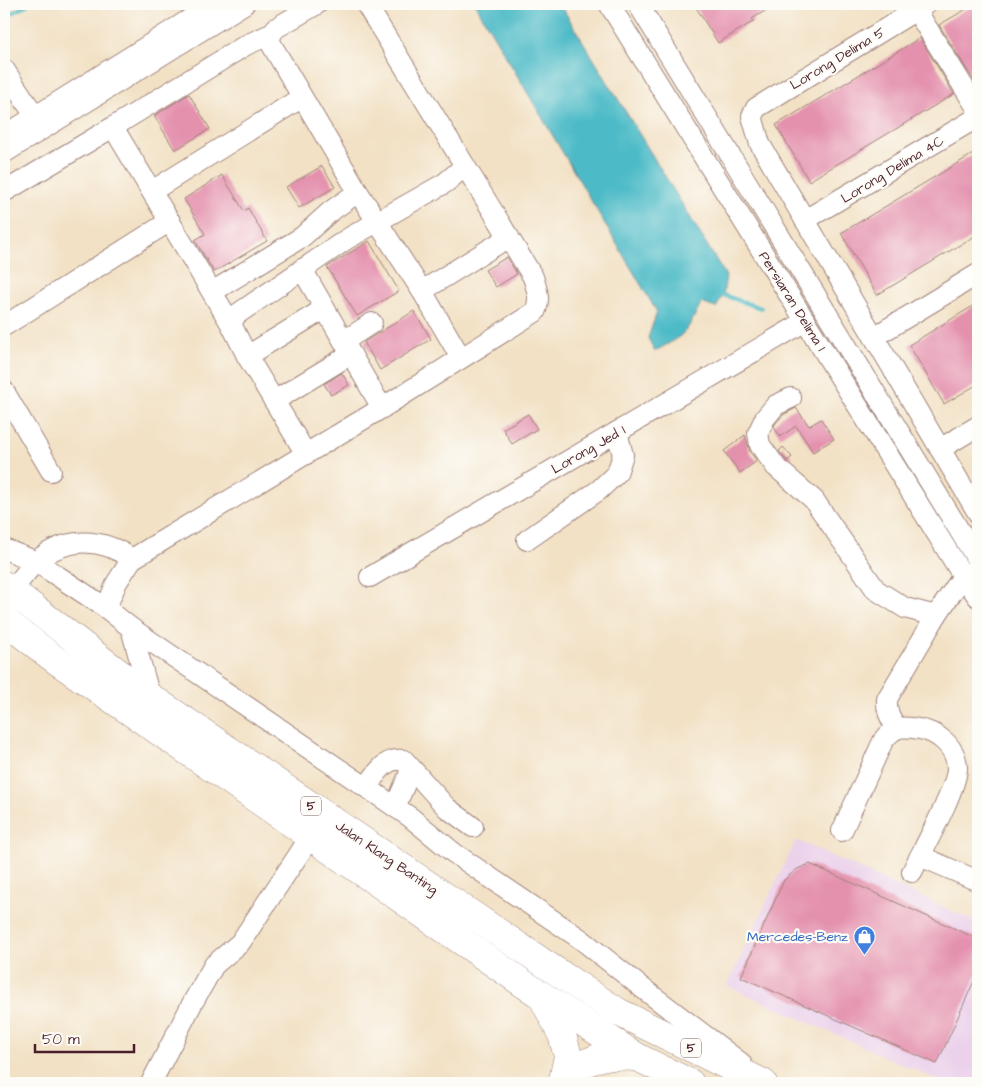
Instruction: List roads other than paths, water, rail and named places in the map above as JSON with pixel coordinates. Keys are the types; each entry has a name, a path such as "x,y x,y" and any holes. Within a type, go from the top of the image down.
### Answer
{"highway":[{"name":"Jalan Klang Banting","path":"8,588 150,697 618,1012 763,1083"},
{"name":"Jalan Klang Banting","path":"4,620 53,658 542,996 637,1057 690,1083"},
{"path":"404,902 520,965 591,1013 603,1017 618,1012"},
{"path":"542,996 562,1035 568,1056 562,1082"},
{"path":"562,1082 584,1064 603,1056 637,1057"}],"street":[{"path":"4,153 39,123 214,4"},
{"path":"4,136 39,123 244,4"},
{"path":"4,192 246,45 271,34 276,28 318,4"},
{"path":"106,608 117,582 132,559 382,408 535,312 539,295 533,277 366,4"},
{"name":"Persiaran Delima 1","path":"609,4 806,321 971,572 978,597"},
{"name":"Persiaran Delima 1","path":"638,4 978,560"},
{"path":"921,7 978,110"},
{"name":"Lorong Delima 5","path":"805,220 760,144 752,116 756,108 921,7"},
{"path":"271,34 270,42 272,48 358,192 422,291 461,358"},
{"path":"4,69 39,123"},
{"path":"152,191 302,98"},
{"path":"679,116 700,105"},
{"name":"Lorong Delima 4C","path":"805,220 978,117"},
{"path":"113,127 306,454"},
{"path":"231,324 236,314 347,238 445,183 464,167"},
{"path":"212,292 302,236 331,211 358,192"},
{"path":"805,220 978,513"},
{"path":"4,326 170,221"},
{"path":"422,291 509,237"},
{"path":"302,269 382,408"},
{"path":"874,337 978,274"},
{"path":"247,356 324,309"},
{"name":"Lorong Jed 1","path":"370,576 806,321"},
{"path":"274,402 347,347 372,323"},
{"path":"4,391 51,471"},
{"path":"791,398 776,404 765,418 758,433 760,445 776,467 814,500 876,590 905,608 936,616"},
{"path":"940,449 978,426"},
{"path":"527,540 599,490 617,473 623,455 617,432"},
{"path":"53,658 11,610 8,588 35,562 55,550 78,542 98,543 118,550 132,559"},
{"path":"4,549 35,562 106,608 131,628 396,807 462,858 582,940 769,1083"},
{"path":"896,728 886,708 887,700 936,616 971,572"},
{"path":"131,628 150,697"},
{"path":"842,830 883,742 889,734 896,728 908,727 924,730 943,739 951,749 957,766 955,783 916,864 978,881"},
{"path":"366,787 387,762 395,759 404,760 447,808 473,827"},
{"path":"396,807 410,768"},
{"path":"150,1083 214,965 240,942 311,836"},
{"path":"618,1012 641,987"}],"water":[{"path":"475,4 560,4 726,276 723,295 716,308 701,303 684,333 655,351 648,338 657,312"}],"waterway":[{"path":"4,18 28,4"},
{"path":"723,295 761,308"}],"place":[{"name":"Mercedes-Benz","path":"864,955"}]}
